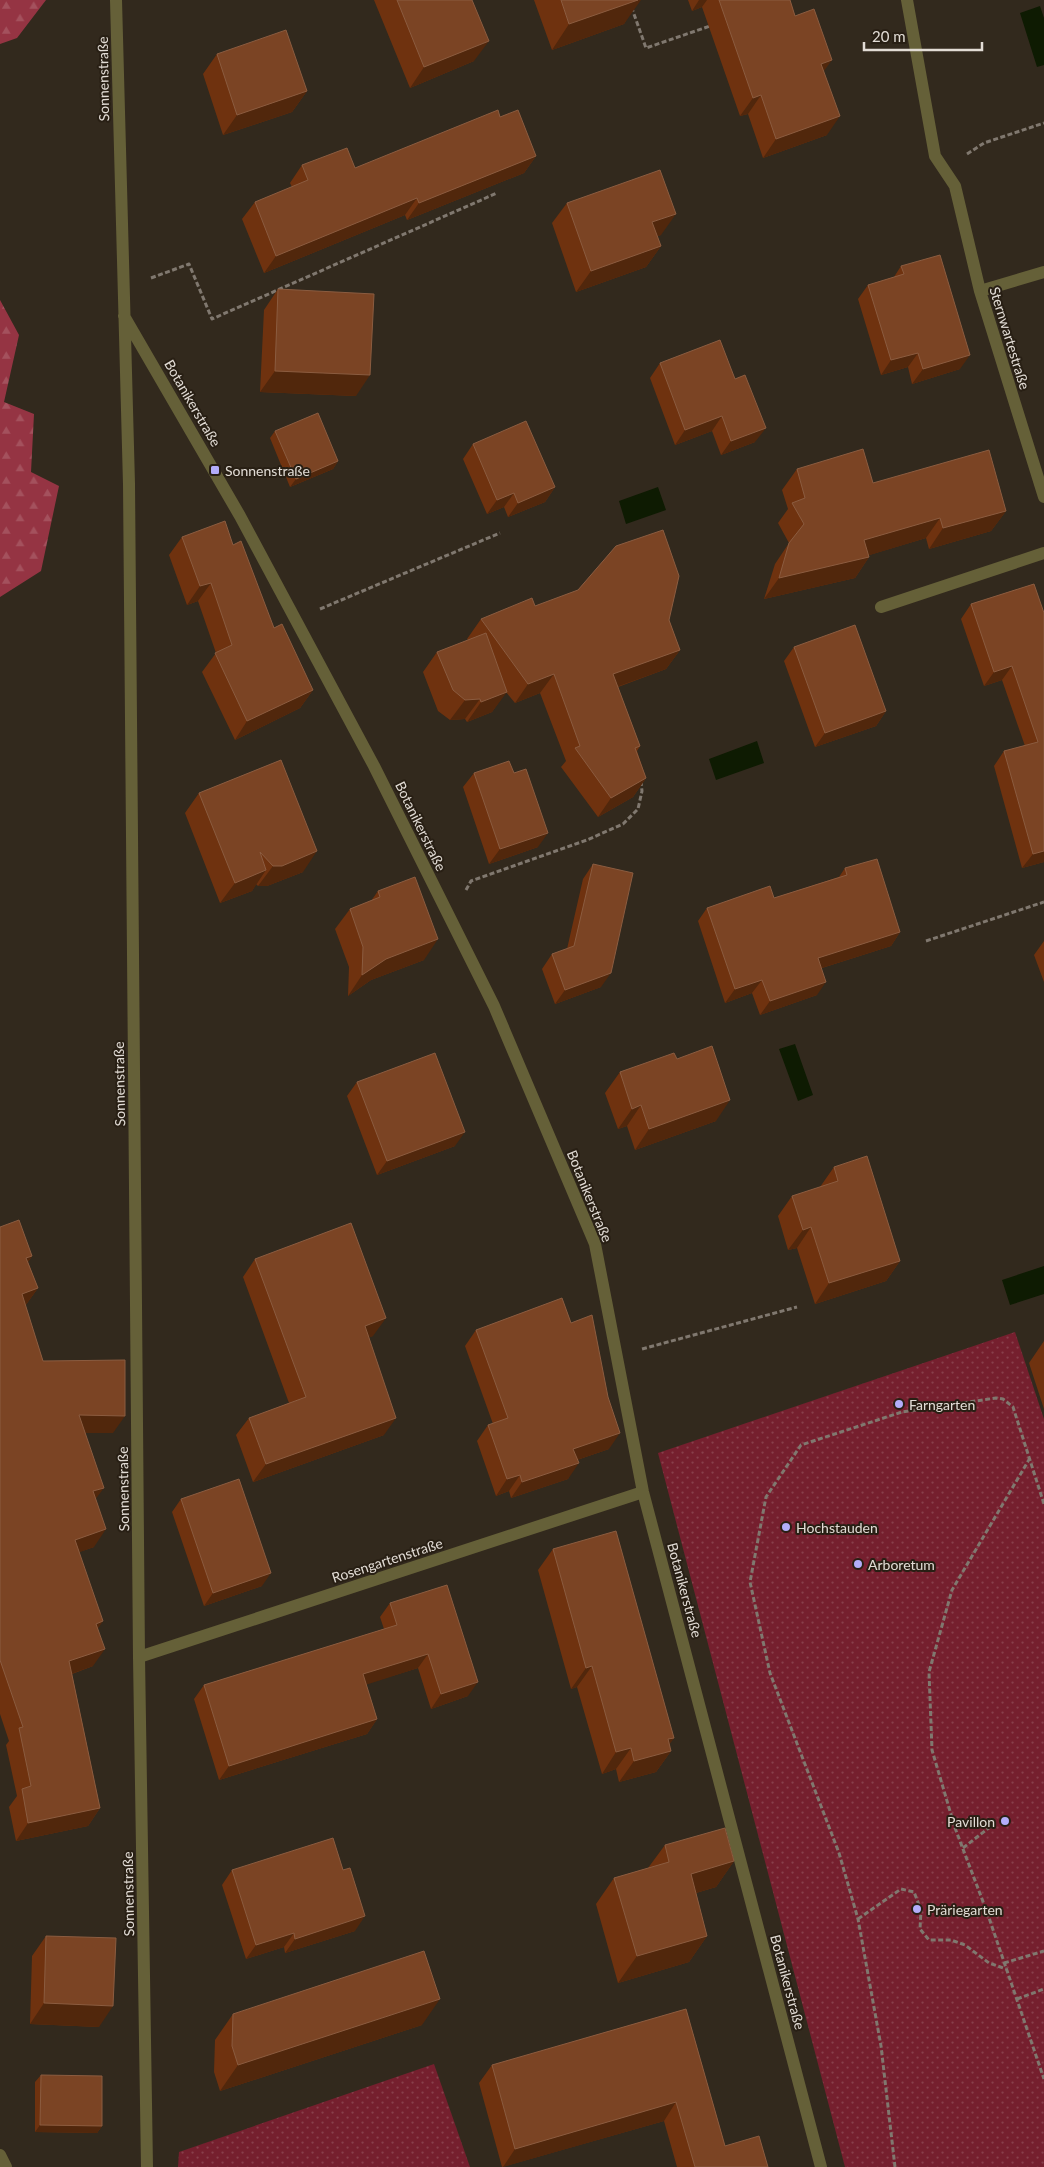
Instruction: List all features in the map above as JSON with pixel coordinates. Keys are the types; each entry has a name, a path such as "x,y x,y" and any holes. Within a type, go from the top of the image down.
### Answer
{"street":[{"name":"Sonnenstraße","path":"116,0 129,484 139,1657 147,2167"},
{"name":"Sternwartestraße","path":"907,0 935,156 955,186 980,291 1044,496"},
{"path":"980,291 1044,272"},
{"name":"Botanikerstraße","path":"123,313 223,485 374,766 494,1006 595,1244 643,1492 821,2167"},
{"path":"881,607 1044,553"},
{"name":"Rosengartenstraße","path":"139,1657 643,1492"},
{"path":"0,2154 6,2167"}],"path":[{"path":"629,0 646,48 719,22"},
{"path":"964,156 984,143 1044,123"},
{"path":"123,289 189,264 212,319 497,193"},
{"path":"294,620 500,533"},
{"path":"450,919 471,881 623,824 638,809 642,791 640,780"},
{"path":"926,941 1044,902"},
{"path":"617,1356 798,1308"},
{"path":"895,2167 881,2046 858,1919 839,1853 770,1673 750,1582 766,1496 800,1444 902,1412 1003,1399 1013,1407 1031,1457 1044,1504"},
{"path":"1031,1457 952,1590 929,1672 932,1750 963,1848 1044,2079"},
{"path":"963,1848 990,1826"},
{"path":"858,1919 901,1889 914,1892 921,1910 920,1929 929,1940 951,1940 965,1945 989,1963 1007,1969"},
{"path":"1004,1963 1044,1951"},
{"path":"1017,1999 1044,1989"}],"shaded area":[{"path":"1040,6 1044,18 1044,65 1037,67 1020,13"},
{"path":"658,487 666,510 626,524 619,501"},
{"path":"757,741 764,763 716,780 709,759"},
{"path":"795,1044 813,1095 798,1101 779,1049"},
{"path":"1044,1266 1044,1294 1010,1305 1002,1280"},
{"path":"1015,1332 1044,1419 1044,2167 845,2167 658,1453"},
{"path":"434,2064 470,2167 178,2167 179,2152"}],"green space":[{"path":"0,0 46,0 17,38 0,44"},
{"path":"0,300 19,335 4,402 34,414 31,472 59,486 41,571 0,597"}],"building":[{"path":"397,0 472,0 489,41 424,67"},
{"path":"561,0 638,0 569,24"},
{"path":"719,0 790,0 795,16 814,9 832,60 821,64 840,116 776,139 761,95 753,98"},
{"path":"286,30 307,91 237,115 217,54"},
{"path":"498,110 500,117 518,110 536,156 419,203 417,198 276,256 255,202 308,180 302,165 347,148 355,168"},
{"path":"660,170 676,214 652,222 661,246 591,271 567,203"},
{"path":"940,255 970,355 923,369 918,353 891,360 868,285 904,274 901,266"},
{"path":"278,289 374,294 370,375 275,371"},
{"path":"720,340 735,379 745,375 766,428 731,441 722,416 685,430 660,363"},
{"path":"318,413 338,461 296,479 275,431"},
{"path":"526,421 555,487 518,503 514,493 497,500 473,444"},
{"path":"863,449 873,483 989,450 1006,511 943,528 940,518 864,540 869,557 779,578 789,543 804,524 792,503 805,498 797,469"},
{"path":"225,521 233,545 241,541 274,628 282,624 313,690 247,721 215,653 232,645 211,583 200,586 182,537"},
{"path":"663,530 679,576 669,620 680,650 613,674 640,746 635,748 646,778 611,798 575,748 580,746 554,674 528,684 481,619 532,598 535,606 578,590 616,546"},
{"path":"1034,584 1044,613 1044,851 1033,854 1004,751 1038,742 1012,666 994,672 971,604"},
{"path":"855,625 886,711 825,733 794,647"},
{"path":"486,633 507,692 481,702 480,699 465,700 453,690 437,652"},
{"path":"281,760 317,851 282,866 273,866 260,852 266,870 235,883 199,793"},
{"path":"509,761 514,773 526,769 548,833 500,849 474,773"},
{"path":"877,859 900,932 818,958 826,982 770,1001 762,980 735,989 707,908 770,886 774,898 847,875 845,868"},
{"path":"593,864 633,873 611,973 565,990 552,954 574,946"},
{"path":"415,877 438,939 386,959 362,975 363,947 350,909 380,897 378,891"},
{"path":"712,1046 730,1100 649,1129 641,1105 632,1109 620,1072 674,1053 677,1059"},
{"path":"435,1053 465,1132 387,1161 357,1082"},
{"path":"867,1156 900,1261 829,1283 811,1227 803,1230 792,1196 838,1181 834,1167"},
{"path":"19,1220 32,1256 26,1258 38,1288 22,1294 43,1361 125,1360 125,1416 79,1415 104,1488 93,1491 106,1529 75,1540 103,1621 96,1624 105,1649 69,1661 100,1808 28,1823 22,1789 31,1786 19,1728 23,1727 0,1660 0,1227"},
{"path":"351,1223 386,1318 365,1326 396,1418 266,1464 249,1418 306,1397 255,1259"},
{"path":"562,1298 571,1323 592,1315 608,1397 620,1433 573,1449 579,1463 522,1482 520,1475 507,1479 488,1425 508,1418 476,1330"},
{"path":"239,1479 271,1573 213,1593 181,1499"},
{"path":"616,1531 674,1738 668,1739 671,1751 634,1761 631,1748 616,1752 592,1666 586,1668 553,1549"},
{"path":"447,1585 478,1682 441,1694 428,1654 363,1674 377,1719 229,1766 204,1685 397,1625 390,1603"},
{"path":"725,1828 734,1861 691,1874 707,1936 637,1956 614,1878 669,1862 665,1845"},
{"path":"333,1838 343,1870 350,1868 365,1916 295,1939 294,1933 256,1945 232,1870"},
{"path":"46,1936 116,1938 113,2006 44,2003"},
{"path":"424,1951 440,1999 238,2065 232,2046 233,2014"},
{"path":"686,2009 725,2146 759,2136 768,2167 695,2167 676,2102 515,2149 492,2065"},
{"path":"41,2075 102,2076 102,2126 40,2125"}],"place":[{"name":"Sonnenstraße","path":"215,470"},
{"name":"Farngarten","path":"899,1404"},
{"name":"Hochstauden","path":"786,1527"},
{"name":"Arboretum","path":"858,1564"},
{"name":"Pavillon","path":"1005,1821"},
{"name":"Präriegarten","path":"917,1909"}]}
